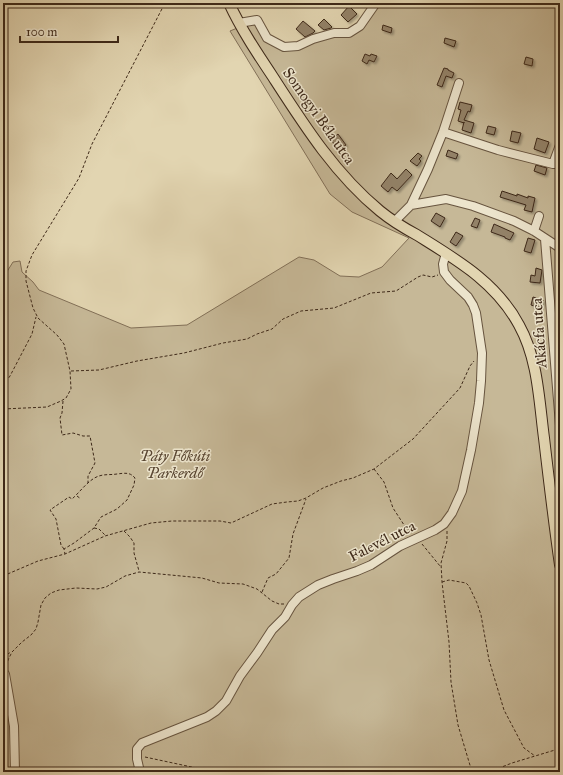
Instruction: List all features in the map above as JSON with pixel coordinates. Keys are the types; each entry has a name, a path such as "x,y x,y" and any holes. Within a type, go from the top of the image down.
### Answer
{"main road":[{"name":"Somogyi Béla utca","path":"229,3 239,23 284,95 341,174 362,195 394,222 446,253 482,279 498,294 519,324 528,345 537,381 560,565"}],"street":[{"path":"239,23 257,20 267,38 284,46 298,46 313,39 334,33 349,33 360,26 376,3"},
{"path":"394,222 411,205 428,169 443,132 459,83"},
{"path":"443,132 498,150 553,164 560,146"},
{"path":"411,205 446,199 473,206 514,221 560,248"},
{"path":"534,232 539,216"},
{"name":"Akácfa utca","path":"545,239 558,367 560,425"},
{"path":"444,272 443,264 446,253"},
{"name":"Falevél utca","path":"137,756 137,749 142,743 207,717 216,711 226,701 240,676 272,630 285,617 299,597 318,585 371,565 400,546 436,530 444,524 452,513 462,492 471,450 479,403 482,353 476,313 473,305 468,296 450,280 444,272"},
{"path":"5,674 14,726 15,772"},
{"path":"137,756 140,772"}],"path":[{"path":"3,409 47,407 66,398 71,389 70,371 64,344 57,335 38,318 33,308 26,281 26,271 32,256 79,178 92,144 165,3"},
{"path":"70,371 100,370 137,361 184,353 223,343 247,340 257,334 272,329 283,319 301,311 334,308 371,293 396,291 423,275 432,277 444,272"},
{"path":"3,386 10,376 32,334 37,315"},
{"path":"3,576 38,561 65,554 105,536 151,523 172,521 220,521 231,523 272,504 298,501 323,488 374,469 413,439 438,413 460,388 470,366 482,353"},
{"path":"63,400 60,418 62,435 73,433 82,436 90,436 95,462 88,476 88,483"},
{"path":"374,469 384,482 393,508 406,528 418,538 441,568"},
{"path":"64,549 94,528 101,517 117,509 127,500 134,486 135,478 132,474 106,474 97,476 72,499 69,497 50,510 56,519 61,545 65,554"},
{"path":"76,495 81,499"},
{"path":"262,593 268,578 276,574 289,558 293,534 306,498"},
{"path":"444,524 448,532 448,536 441,568 449,642 451,682 458,725 472,772"},
{"path":"94,528 99,529 105,536"},
{"path":"124,531 134,544 134,553 139,572"},
{"path":"3,657 12,652 22,642 31,636 36,629 41,605 45,598 51,593 59,590 76,588 97,589 106,587 125,576 139,572 202,578 219,583 243,584 257,589 272,601 279,604 292,605"},
{"path":"442,582 449,580 466,583 469,586 481,615 489,660 504,710 524,748 536,756"},
{"path":"5,674 8,660 12,652"},
{"path":"489,772 560,747"},
{"path":"137,756 215,772"}],"green space":[{"name":"Páty Főkúti Parkerdő","path":"376,3 560,3 560,772 3,772 3,278 13,262 20,261 22,272 39,290 131,328 187,325 299,257 314,260 340,276 359,277 382,267 409,238 352,212 330,194 230,31 257,20 267,38 284,47 349,33"}],"building":[{"path":"349,6 357,14 348,22 341,15"},
{"path":"324,19 332,27 331,28 324,30 318,25"},
{"path":"303,21 315,31 305,37 296,29"},
{"path":"383,25 392,28 391,33 382,30"},
{"path":"445,38 456,41 454,47 444,43"},
{"path":"365,54 377,56 374,62 369,60 367,64 362,61"},
{"path":"526,57 533,59 532,66 524,64"},
{"path":"444,68 454,73 452,78 446,76 442,87 437,85"},
{"path":"460,102 472,105 470,112 468,111 464,120 474,123 471,133 462,130 464,123 458,121 461,110 458,109"},
{"path":"488,126 496,128 494,135 486,133"},
{"path":"512,131 521,133 518,143 510,141"},
{"path":"338,134 346,145 339,150 331,140"},
{"path":"537,138 549,142 545,153 534,149"},
{"path":"448,150 458,154 456,159 446,156"},
{"path":"418,153 422,156 419,159 421,161 417,166 410,161"},
{"path":"536,165 547,168 545,175 534,171"},
{"path":"406,169 412,175 397,191 392,187 388,192 381,186 391,173 397,179"},
{"path":"502,191 517,196 517,194 528,198 528,196 535,198 532,212 524,210 526,205 500,197"},
{"path":"436,213 445,218 440,227 431,221"},
{"path":"475,218 480,220 477,228 471,226"},
{"path":"494,224 514,233 510,240 491,232"},
{"path":"456,232 463,236 456,246 450,242"},
{"path":"528,238 535,240 531,253 524,251"},
{"path":"536,268 542,270 540,283 530,282 531,275 535,276"},
{"path":"533,297 543,300 541,308 531,305"}]}
